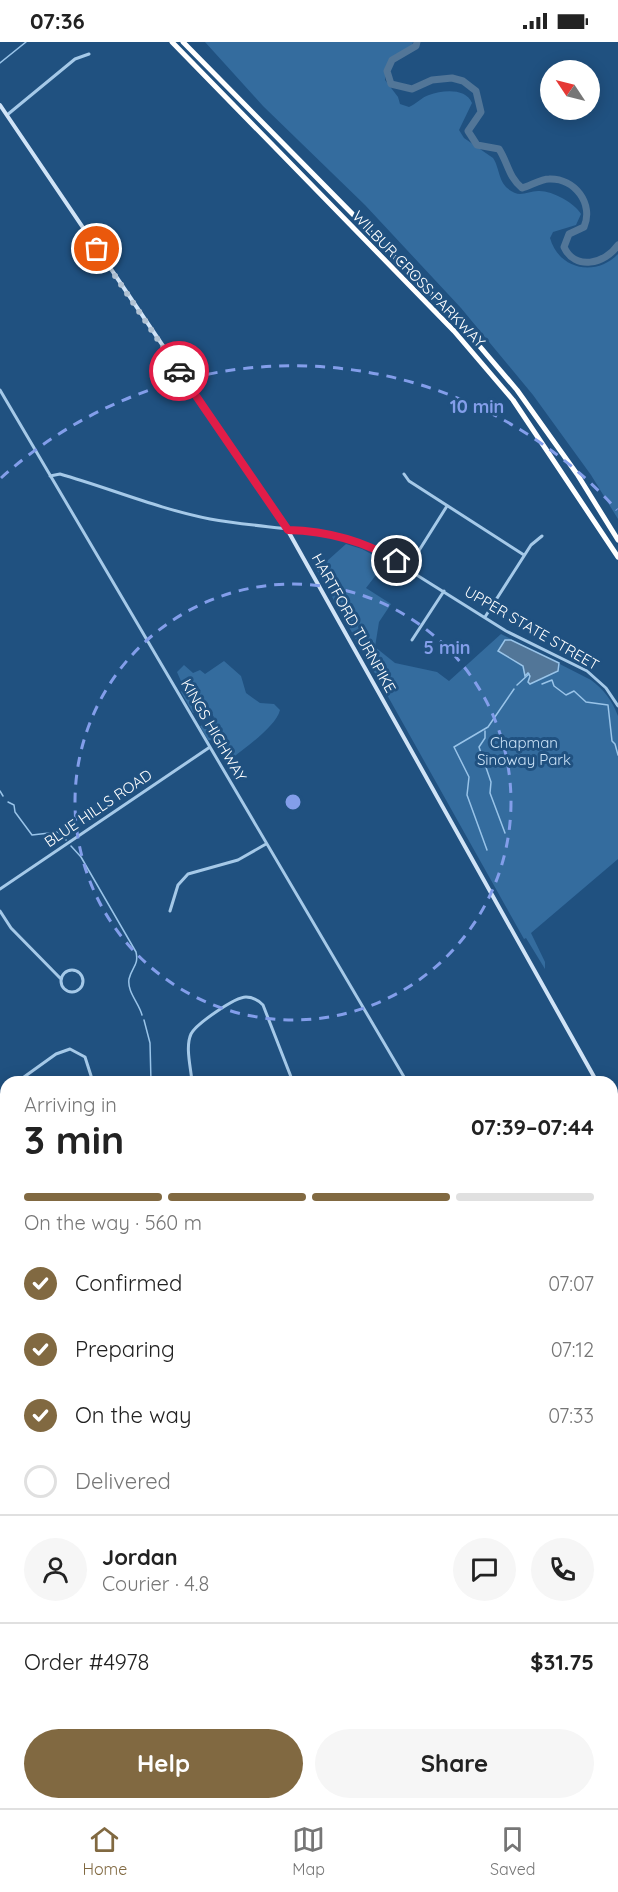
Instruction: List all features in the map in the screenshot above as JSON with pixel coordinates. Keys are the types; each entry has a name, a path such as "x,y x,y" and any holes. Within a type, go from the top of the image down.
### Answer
{"highway":[{"name":"WILBUR CROSS PARKWAY","path":"172,42 454,331 513,400 618,557"},
{"name":"WILBUR CROSS PARKWAY","path":"183,42 459,322 517,390 577,474 618,540"}],"main road":[{"name":"HARTFORD TURNPIKE","path":"0,105 288,530 594,1076"}],"street":[{"path":"7,115 75,59 89,54"},
{"name":"KINGS HIGHWAY","path":"0,390 403,1076"},
{"path":"404,474 409,480 447,506 525,555"},
{"name":"UPPER STATE STREET","path":"50,476 66,476 202,517 350,539 372,547 484,617 587,671 606,688 618,706"},
{"path":"408,568 447,506"},
{"path":"484,617 525,555 542,536"},
{"path":"412,640 444,591"},
{"name":"BLUE HILLS ROAD","path":"0,890 210,747"},
{"path":"170,912 178,885 188,874 238,860 266,844"},
{"path":"0,911 11,928 61,979 64,988 70,992 79,988 82,982 78,973 72,970 65,973 61,979"},
{"path":"192,1076 189,1045 193,1031 235,1000 246,997 255,998 263,1005 291,1076"},
{"path":"25,1076 56,1054 69,1049 85,1057 91,1076"}],"green space":[{"path":"205,42 413,42 412,46 386,66 385,80 398,97 400,104 409,107 426,96 441,92 465,95 472,103 459,130 464,138 493,158 505,186 518,194 543,191 556,195 574,206 581,214 576,225 553,232 550,238 561,257 579,267 589,267 599,266 618,254 618,519 591,475 533,395 461,308 365,205 263,106"},
{"name":"Chapman Sinoway Park","path":"346,544 362,549 386,562 366,588 391,604 379,622 375,647 395,663 437,672 449,681 501,634 591,680 607,696 616,710 618,716 618,859 531,933 545,962 545,969 526,938 524,939 317,570"},
{"path":"224,661 241,676 246,693 260,703 274,704 280,710 266,730 230,760 217,741 208,740 200,726 211,723 214,717 204,704 193,713 181,692 184,688 177,672 184,665 193,673 200,670 205,674"}],"shaded area":[{"path":"505,640 511,640 559,663 558,671 530,684 528,682 530,676 528,673 525,676 523,666 498,651"}],"waterway":[{"path":"0,63 26,42"},
{"path":"417,42 416,46 392,60 387,71 391,84 412,89 432,80 452,78 463,81 476,91 481,112 468,131 477,145 499,149 511,175 522,188 546,179 558,180 567,183 580,194 584,201 586,218 584,227 569,234 564,247 569,255 582,262 590,262 606,257 618,245"},
{"path":"517,685 529,674"},
{"path":"542,684 552,680 554,686 566,695 574,691 586,702 608,705 612,741 618,755"},
{"path":"487,850 467,795 469,777 454,747 488,727 514,689"},
{"path":"485,731 485,738 479,747 491,782 490,793 505,833"},
{"path":"0,791 3,796"},
{"path":"8,802 14,805 15,812 32,835 58,832 66,840"},
{"path":"71,846 81,857 136,952 137,960 130,975 129,984 142,1015"},
{"path":"144,1020 150,1043 151,1076"}],"way so far":[{"path":"97,249 179,371"}],"route":[{"path":"179,371 288,530 350,539 372,547 397,561"}]}
